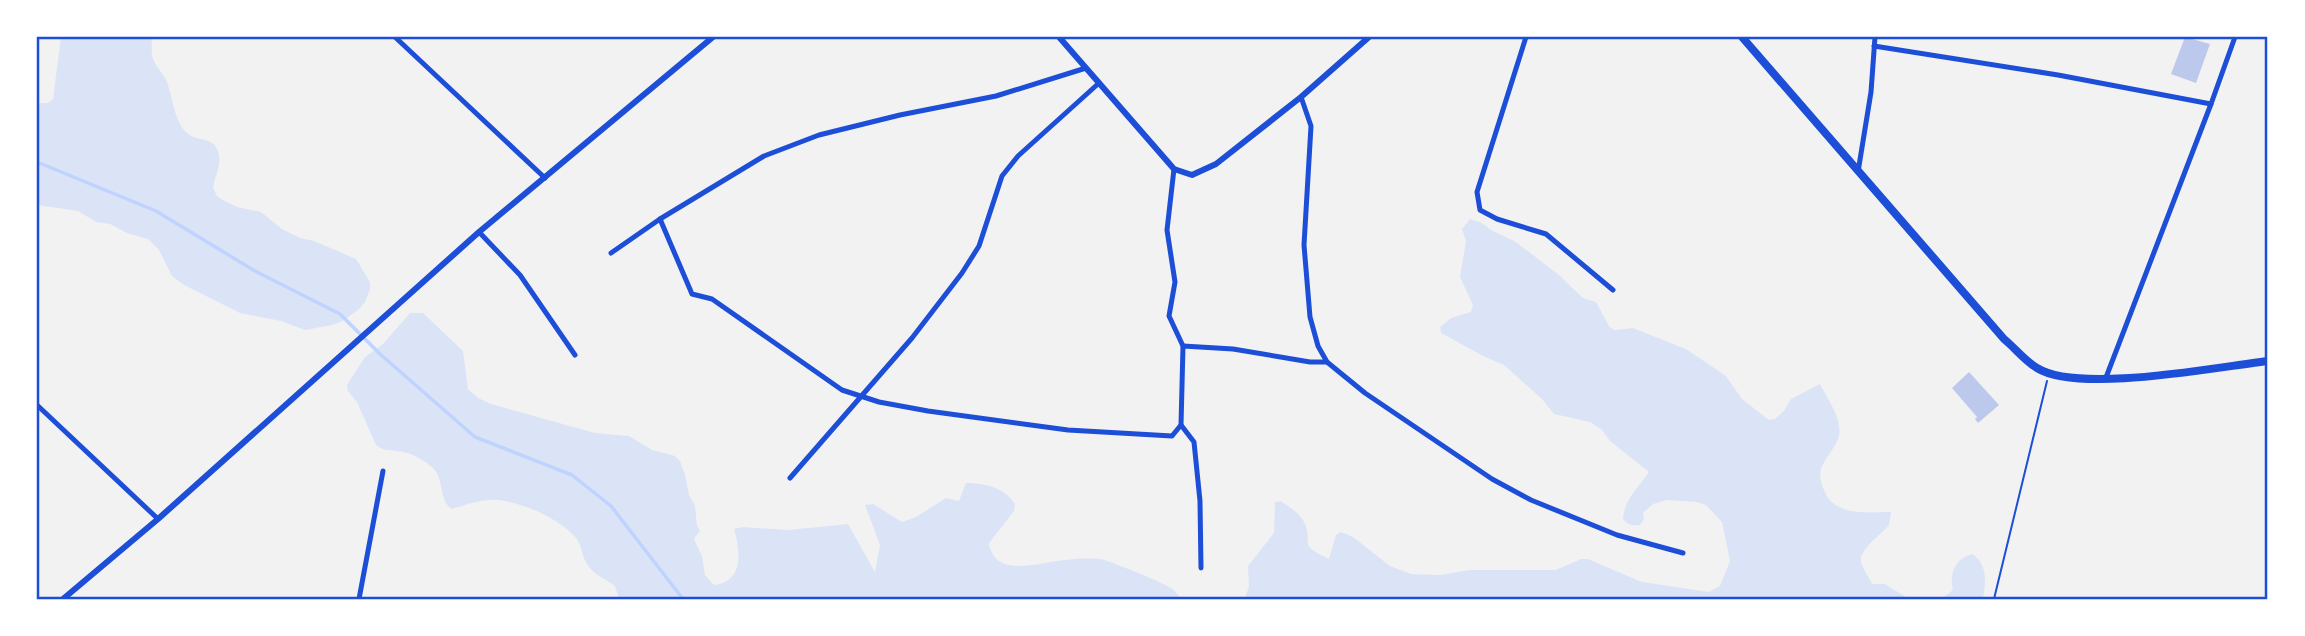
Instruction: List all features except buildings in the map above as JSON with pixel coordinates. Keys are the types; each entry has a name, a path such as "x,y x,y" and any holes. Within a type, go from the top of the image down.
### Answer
{"main road":[{"path":"1742,37 2004,339 2036,368 2074,378 2105,380 2268,361"}],"street":[{"path":"395,37 545,178"},
{"path":"63,599 158,519 479,232 713,37"},
{"path":"1059,37 1174,169 1192,175 1216,164 1301,97 1369,37"},
{"path":"1526,37 1477,191 1480,210 1497,219 1546,234 1613,290"},
{"path":"1858,172 1871,92 1875,37"},
{"path":"2105,380 2235,37"},
{"path":"1874,46 2211,103"},
{"path":"611,253 660,219 764,156 819,135 900,115 996,96 1086,68"},
{"path":"790,478 912,338 962,273 979,246 1002,176 1018,156 1099,83"},
{"path":"1301,97 1311,126 1304,245 1310,317 1318,346 1327,362 1366,393 1492,479 1531,500 1617,535 1683,552"},
{"path":"660,219 692,294 712,299 842,390 879,402 928,411 1068,430 1172,436 1181,425 1183,346 1169,316 1175,282 1167,230 1174,169"},
{"path":"479,232 520,275 575,355"},
{"path":"1183,346 1233,349 1310,362 1327,362"},
{"path":"37,405 158,519"},
{"path":"1181,425 1194,442 1200,501 1201,568"},
{"path":"359,599 383,471"}],"path":[{"path":"1994,599 2049,373"}],"shaded area":[{"path":"61,37 152,37 153,59 167,82 179,122 187,133 216,146 219,166 213,188 217,196 237,207 261,212 282,229 300,238 314,241 356,259 370,282 365,302 359,309 343,321 305,330 281,321 240,313 184,285 172,276 159,250 148,239 127,233 110,224 96,222 78,211 37,205 37,103 48,103 53,99"},
{"path":"1470,219 1516,242 1559,275 1583,298 1596,302 1614,330 1633,328 1686,349 1726,376 1742,399 1769,420 1775,419 1784,411 1791,399 1820,384 1833,408 1839,429 1836,444 1821,469 1823,488 1829,499 1843,509 1891,512 1889,525 1863,552 1861,562 1872,584 1885,584 1909,599 1245,599 1249,586 1248,566 1274,533 1275,502 1281,501 1303,520 1309,546 1329,559 1336,535 1341,532 1353,537 1390,566 1411,574 1440,575 1469,570 1556,570 1581,559 1588,559 1642,582 1709,592 1720,586 1730,561 1722,522 1706,505 1667,500 1653,504 1643,513 1644,519 1640,525 1628,524 1623,519 1626,505 1649,472 1610,441 1602,430 1590,422 1554,414 1542,399 1504,365 1441,333 1440,327 1451,318 1471,312 1473,305 1460,277 1466,241 1462,229"},
{"path":"410,313 423,313 463,351 468,389 478,398 595,433 629,436 652,450 675,456 680,461 689,495 695,506 700,531 694,539 702,556 705,575 714,585 731,578 736,571 738,546 734,529 743,527 788,530 848,524 875,572 880,545 865,505 873,504 902,522 916,517 946,498 959,501 966,483 993,487 1015,504 1014,511 989,543 992,554 999,561 1027,566 1073,559 1101,559 1165,585 1182,599 619,599 615,586 593,572 576,538 551,518 520,505 499,500 481,501 451,509 433,468 411,454 386,450 376,445 347,385 365,357 383,344"},
{"path":"1972,554 1983,568 1983,599 1941,599 1953,590 1952,578 1957,563"}],"waterway":[{"path":"37,162 156,211 255,271 340,314 380,354 475,437 572,475 611,506 683,599"}]}
